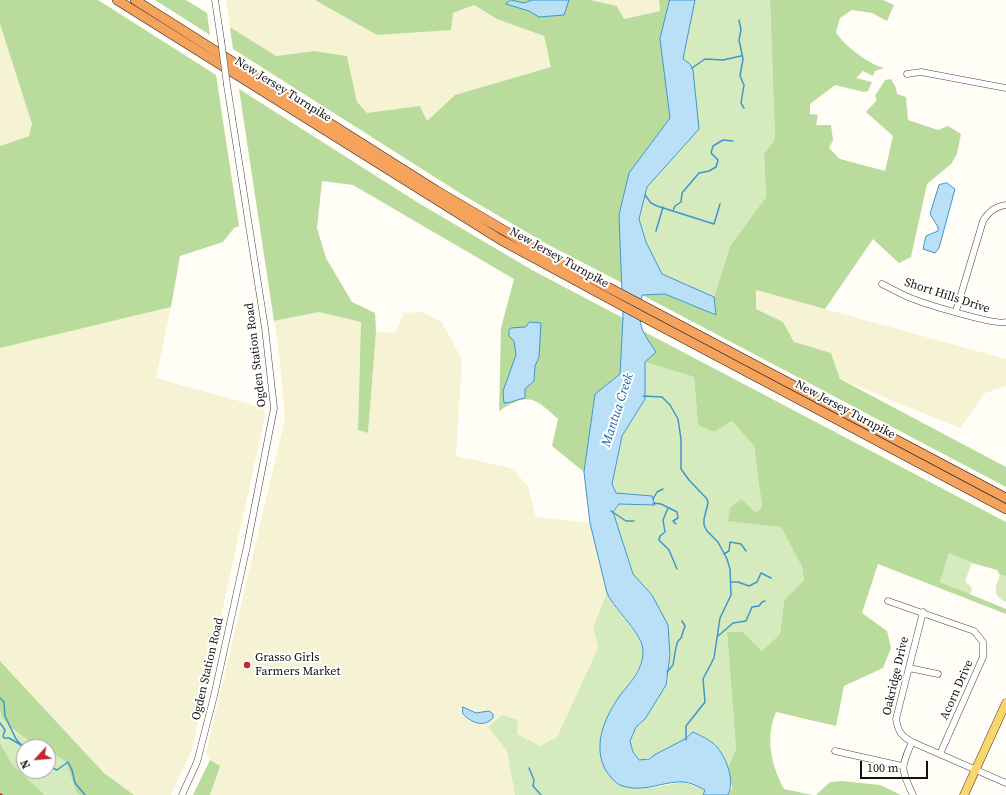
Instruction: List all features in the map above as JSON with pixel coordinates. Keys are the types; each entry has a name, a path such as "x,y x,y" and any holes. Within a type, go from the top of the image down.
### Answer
{"highway":[{"name":"New Jersey Turnpike","path":"117,0 460,215 613,296 646,308 1006,498"},
{"name":"New Jersey Turnpike","path":"136,0 443,194 613,296 646,318 1006,509"}],"main road":[{"path":"964,795 1006,703"}],"street":[{"name":"Ogden Station Road","path":"182,795 197,762 212,703 247,546 274,408 265,328 215,0"},
{"path":"907,74 921,72 1006,88"},
{"path":"956,311 983,221 988,213 997,207 1006,206"},
{"name":"Short Hills Drive","path":"882,284 912,299 992,322 1006,322"},
{"name":"Acorn Drive","path":"888,601 974,630 983,642 983,657 940,754"},
{"name":"Oakridge Drive","path":"923,612 896,719 898,730 903,737 912,742 1006,783"},
{"path":"909,668 938,674"},
{"path":"912,742 902,766 904,777 913,795"},
{"path":"835,751 902,766"}],"shaded area":[{"path":"226,0 315,0 336,11 453,13 474,5 497,19 544,36 551,67 455,95 427,121 420,106 367,114 357,102 347,56 314,51 276,56 230,27"},
{"path":"590,0 659,0 660,11 624,19 617,6"},
{"path":"0,24 32,124 29,136 0,146"},
{"path":"756,290 1006,359 1006,386 985,393 960,428 840,379 831,353 793,342 783,322 756,309"},
{"path":"171,307 156,378 264,408 265,416 192,749 171,795 134,795 104,773 0,661 0,348"},
{"path":"319,312 361,322 358,430 368,433 376,332 395,333 404,313 422,312 442,322 462,360 456,456 511,468 528,486 536,517 590,523 607,593 593,627 598,648 557,737 540,746 517,734 488,727 507,751 515,795 210,795 219,766 210,760 206,753 285,419 280,361 274,321"}],"green space":[{"path":"0,0 98,0 216,75 239,226 234,228 223,242 180,256 171,307 0,348 0,146 29,136 32,124 0,24"},
{"path":"155,0 186,0 207,13 210,35"},
{"path":"315,0 590,0 617,6 624,19 660,11 659,0 670,0 660,39 670,118 629,173 619,215 622,283 547,244 463,195 233,49 230,27 276,56 314,51 347,56 357,102 367,113 420,106 427,121 455,95 551,67 544,36 497,19 474,5 453,13 451,30 377,35"},
{"path":"695,0 770,0 775,139 764,154 766,197 730,246 714,297 662,274 646,242 639,219 647,187 699,129 690,64 683,59"},
{"path":"770,0 883,0 894,5 887,21 872,13 852,10 840,18 836,32 845,43 857,54 871,63 884,68 875,71 873,76 863,71 856,78 872,82 868,91 864,92 835,85 810,104 810,114 818,115 816,125 831,125 833,140 829,148 840,159 885,171 893,136 866,112 877,100 875,96 885,80 891,79 896,88 897,94 906,97 908,120 938,130 948,126 961,134 957,154 951,164 927,184 911,257 899,263 873,239 825,309 756,290 756,309 783,322 794,342 831,353 840,379 1006,467 1006,487 642,295 665,294 716,315 714,297 730,246 766,197 764,154 775,139"},
{"path":"239,89 417,202 532,270 623,318 620,374 595,394 584,472 552,446 558,419 543,406 536,402 524,399 517,401 499,411 501,328 514,279 353,185 322,181 317,228 326,258 352,302 375,313 376,332 368,433 358,430 361,322 319,312 274,321"},
{"path":"641,330 1006,522 1006,576 1000,575 997,570 972,563 949,553 940,582 1006,609 1006,614 878,564 862,613 887,631 891,648 883,668 844,686 836,726 776,712 773,722 770,741 771,751 779,780 784,789 812,795 728,795 732,788 728,768 736,749 727,632 743,632 762,651 780,634 784,600 804,580 802,567 781,527 728,521 730,508 741,499 756,513 762,507 754,446 732,421 714,432 698,425 694,377 645,362"},
{"path":"645,362 694,377 698,425 714,432 732,421 754,446 762,507 756,513 730,508 781,527 802,567 804,580 784,600 780,634 762,651 743,632 727,632 736,749 728,768 724,758 685,739 657,755 639,760 633,752 630,741 636,727 645,719 666,685 670,655 668,625 652,595 633,574 613,512 619,504 655,505 616,493 612,484 622,436 645,399"},
{"path":"949,553 972,563 965,581 972,588 970,595 940,582"},
{"path":"1000,575 1006,576 1006,602 998,597 996,591"},
{"path":"607,593 615,607 638,636 643,650 640,666 609,715 649,788 683,782 706,790 703,795 515,795 507,751 488,727 502,715 518,720 517,734 540,746 557,737 598,648 593,627"},
{"path":"0,661 104,773 134,795 81,795 77,793 65,761 56,756 56,739 27,739 6,723 0,711"},
{"path":"0,713 16,733 27,739 16,739 16,768 12,764 0,743"},
{"path":"0,743 12,764 16,768 16,779 28,779 45,795 0,795"},
{"path":"56,756 65,761 77,793 81,795 45,795 28,779 56,779"},
{"path":"210,760 220,766 210,795 193,795"},
{"path":"842,781 880,785 901,795 816,795 830,782"}],"water":[{"path":"511,0 524,3 532,0 569,0 564,15 539,17 529,11 506,4"},
{"name":"Mantua Creek","path":"670,0 695,0 683,59 690,64 693,70 699,129 647,187 639,219 646,242 662,274 714,297 716,315 665,294 642,295 640,314 641,325 656,352 645,362 645,399 622,436 612,484 616,493 652,496 655,505 619,504 613,512 633,574 652,595 668,625 670,655 666,685 645,719 636,727 630,741 633,752 639,760 649,759 685,739 693,732 706,738 721,752 729,770 731,783 728,795 703,795 705,790 686,782 675,782 644,788 620,785 615,782 604,767 600,748 603,729 610,711 639,670 643,652 639,638 607,593 590,523 584,472 595,394 620,374 623,318 619,215 629,173 670,118 660,39"},
{"path":"947,183 955,189 939,248 935,253 923,249 926,236 938,231 938,227 930,214 939,185"},
{"path":"530,322 541,323 539,357 535,366 534,381 525,389 525,398 504,403 503,391 516,355 514,341 509,336 509,330 511,328 525,327"},
{"path":"463,707 476,713 489,711 493,714 493,718 481,724 474,722 463,714"}],"waterway":[{"path":"739,20 741,30 739,40 743,59 740,76 744,85 741,103 744,108"},
{"path":"692,68 705,59 723,60 741,56"},
{"path":"673,211 675,206 681,202 682,193 699,173 709,171 716,167 718,160 711,153 713,146 723,140 733,141"},
{"path":"645,195 651,203 657,206 714,224 720,204"},
{"path":"656,231 663,207"},
{"path":"643,396 662,397 670,405 678,419 681,439 681,469 707,499 708,503 704,525 707,531 718,542 727,559 730,569 731,595 720,618 714,658 703,679 705,702 686,726 686,740"},
{"path":"653,499 657,492 663,489"},
{"path":"653,503 661,504 677,512 678,518 673,521 676,524"},
{"path":"668,508 663,520 665,532 660,536 659,540 669,550 677,569"},
{"path":"611,511 626,521 634,521"},
{"path":"724,554 729,551 730,542 741,544 746,551"},
{"path":"732,582 738,582 749,586 757,582 761,573 771,578"},
{"path":"717,637 733,623 746,621 752,607 759,606 765,601"},
{"path":"667,672 673,665 676,647 685,626 682,621"},
{"path":"0,698 4,702 5,716 16,739"},
{"path":"0,723 5,730 3,736 4,738 9,738 16,742"},
{"path":"56,770 68,762 72,770 75,783 85,795"},
{"path":"529,768 534,780 533,786 541,795"}],"place":[{"name":"Grasso Girls Farmers Market","path":"247,665"}]}
